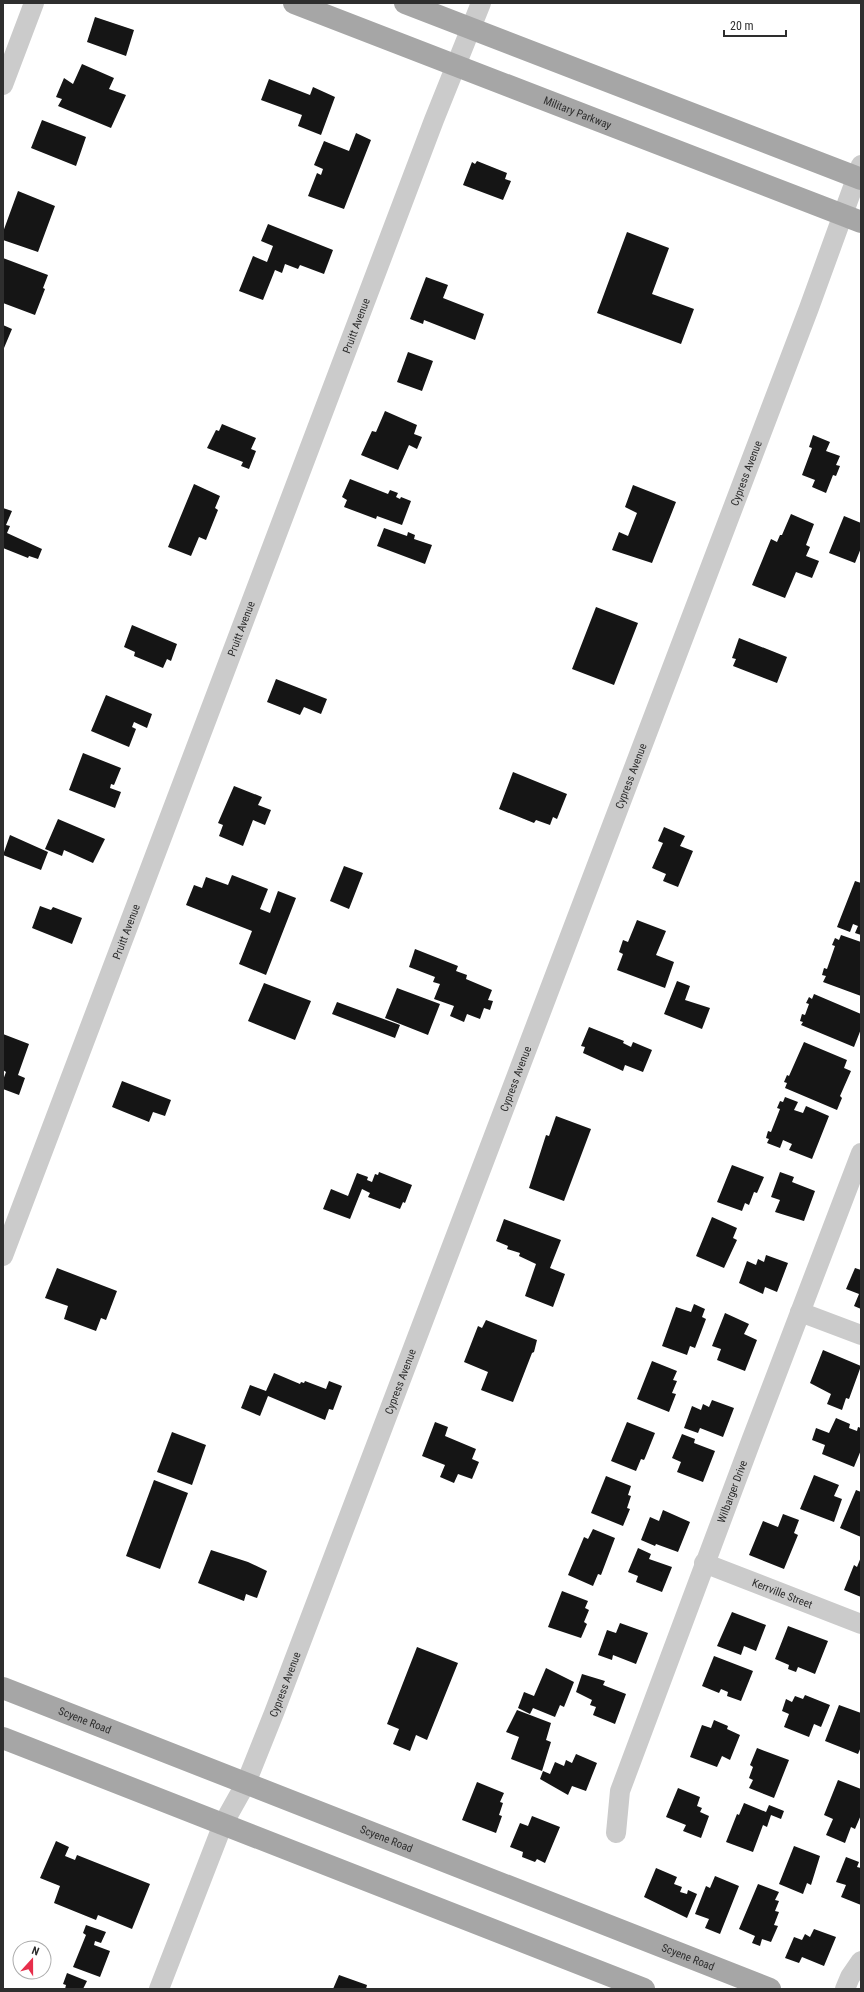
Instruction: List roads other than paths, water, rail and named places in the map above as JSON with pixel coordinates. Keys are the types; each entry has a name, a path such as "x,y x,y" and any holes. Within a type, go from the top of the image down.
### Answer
{"main road":[{"name":"Military Parkway","path":"294,3 852,219"},
{"path":"405,3 860,174"},
{"name":"Scyene Road","path":"3,1688 770,1989"},
{"path":"3,1738 644,1989"}],"street":[{"path":"3,85 34,3"},
{"name":"Pruitt Avenue","path":"3,1256 470,28 481,3"},
{"name":"Cypress Avenue","path":"159,1989 223,1824 246,1783 852,219 860,174"},
{"name":"Wilbarger Drive","path":"616,1833 620,1791 704,1563 861,1153"},
{"path":"800,1312 861,1335"},
{"name":"Kerrville Street","path":"704,1563 861,1624"},
{"path":"845,1989 850,1977 861,1961"}]}
